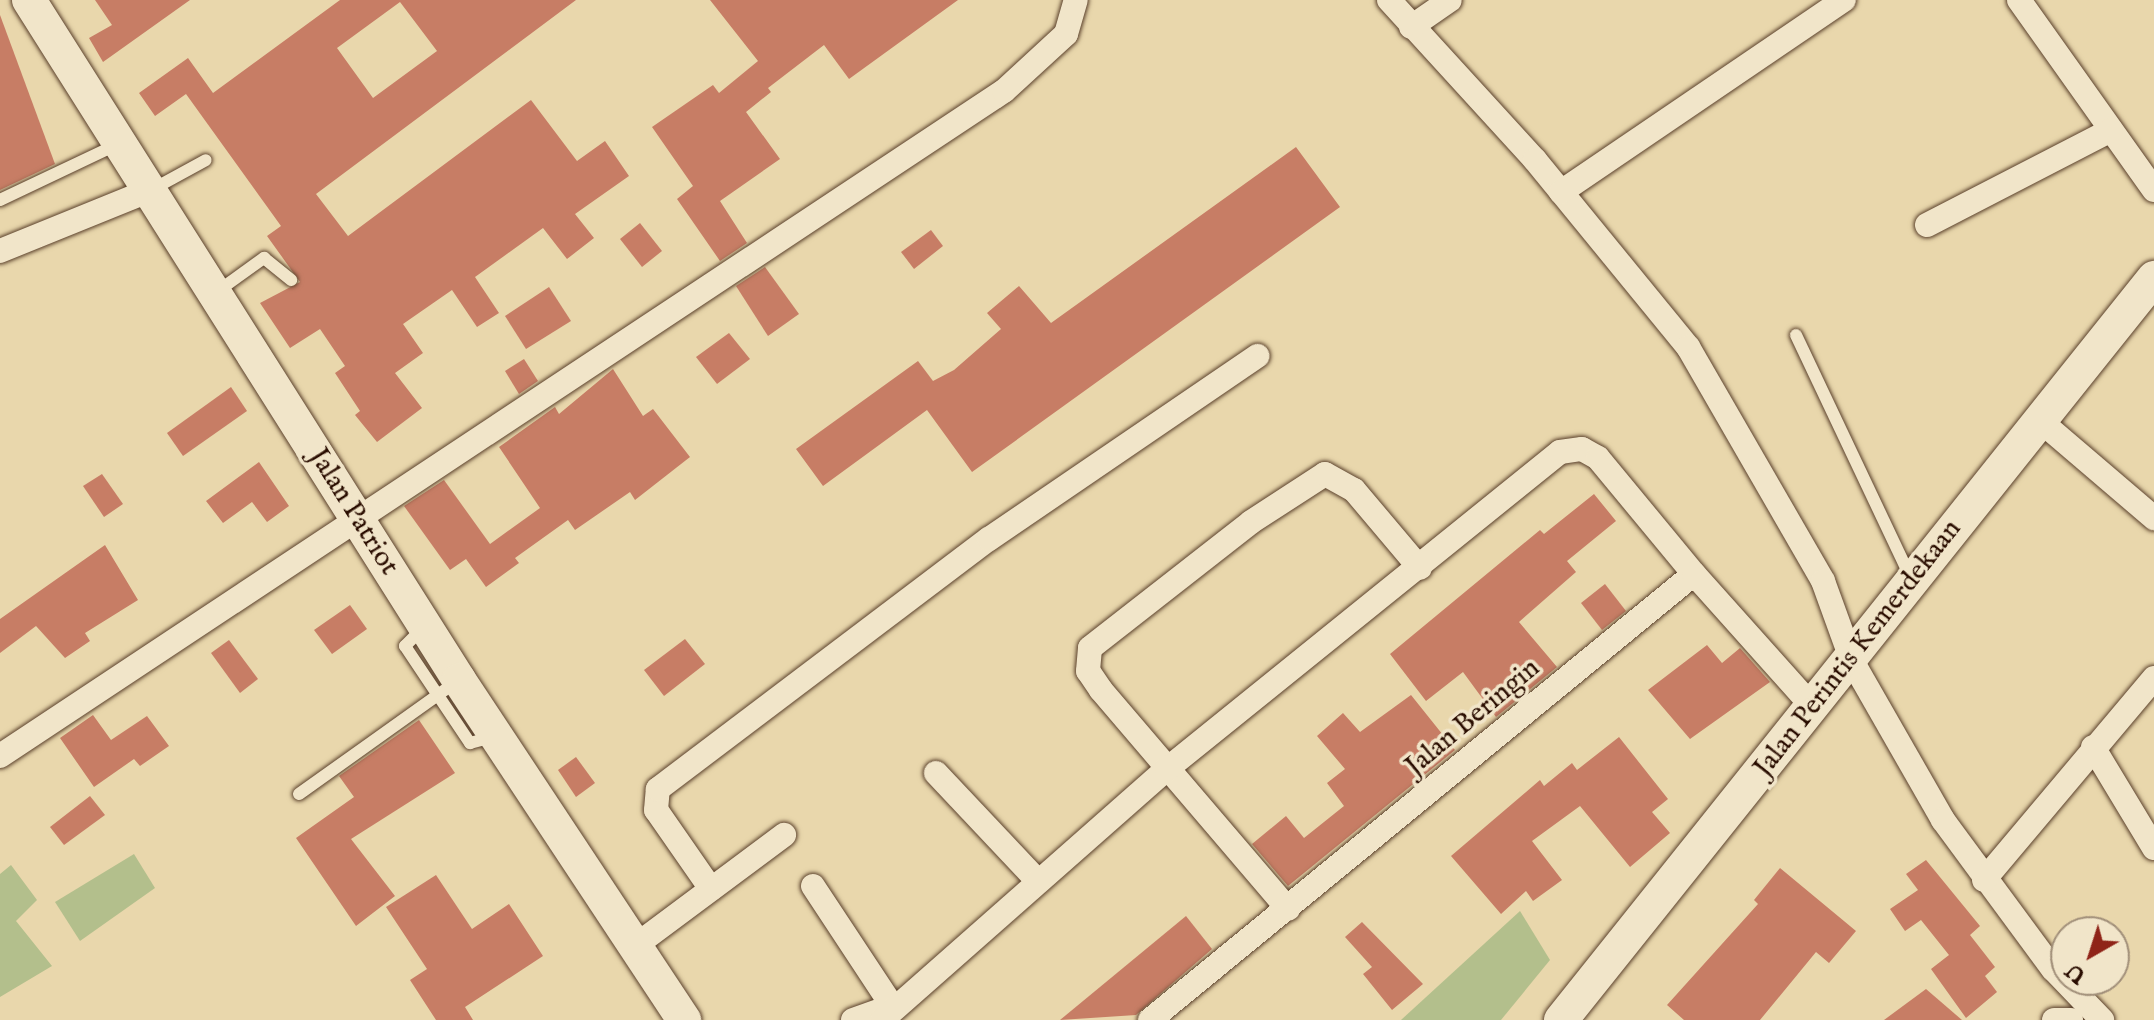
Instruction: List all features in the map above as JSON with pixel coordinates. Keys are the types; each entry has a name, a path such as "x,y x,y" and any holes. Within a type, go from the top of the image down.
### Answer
{"street":[{"name":"Jalan Patriot","path":"29,0 118,144 157,187 222,288 355,515 425,626 448,688 496,735 642,941 684,1020"},
{"path":"0,756 355,515 1004,91 1066,34 1076,0"},
{"path":"1389,0 1561,192 1688,347 1823,581 1852,661 1984,880 2102,1020"},
{"path":"1411,27 1450,0"},
{"path":"1561,192 1844,0"},
{"path":"2019,0 2154,190"},
{"path":"1927,225 2111,130"},
{"path":"0,251 157,187"},
{"name":"Jalan Perintis Kemerdekaan","path":"1561,1020 1852,661 1911,579 2154,278"},
{"path":"711,889 656,810 658,789 989,539 1257,356"},
{"path":"2038,419 2154,518"},
{"path":"853,1020 887,1013 1036,879 1167,769 1420,568 1545,463 1573,449 1598,458 1694,574 1813,707"},
{"path":"1288,909 1167,769 1088,671 1095,642 1325,474 1354,490 1420,568"},
{"name":"Jalan Beringin","path":"1150,1020 1694,574"},
{"path":"1984,880 2154,678"},
{"path":"2093,747 2154,848"},
{"path":"936,773 1036,879"},
{"path":"642,941 784,835"},
{"path":"813,886 887,1013"},
{"path":"2054,1020 2071,1020"}],"lane":[{"path":"0,200 118,144"},
{"path":"157,187 206,160"},
{"path":"222,288 264,258 291,280"},
{"path":"1796,335 1911,579"},
{"path":"299,794 448,688"}],"green space":[{"path":"134,854 155,888 80,941 55,902"},
{"path":"11,865 37,900 16,921 52,966 0,997 0,874"},
{"path":"1520,911 1550,960 1501,1020 1401,1020"}],"building":[{"path":"95,0 190,0 103,62 89,38 112,25"},
{"path":"340,0 576,0 316,194 348,236 531,100 577,161 605,141 629,176 575,214 594,238 567,259 543,228 475,277 499,313 477,327 452,290 403,324 423,353 395,373 422,408 377,442 355,415 360,411 335,373 345,366 320,329 290,348 260,303 300,282 267,236 281,226 186,94 155,116 139,93 188,58 213,93","holes":["400,2 437,51 373,98 337,48"]},
{"path":"710,0 958,0 849,79 824,45 768,88 771,92 746,112 780,159 720,201 747,243 720,261 677,199 693,186 652,127 713,85 719,93 758,61"},
{"path":"0,15 55,164 0,190"},
{"path":"1296,147 1340,207 972,472 927,410 823,486 796,449 918,361 933,381 954,370 1001,329 987,313 1019,286 1051,323"},
{"path":"640,223 662,251 642,267 620,239"},
{"path":"931,230 943,246 914,269 901,252"},
{"path":"765,267 799,314 768,336 736,286"},
{"path":"549,287 571,321 526,349 505,316"},
{"path":"729,333 750,359 717,384 696,357"},
{"path":"524,359 538,381 519,394 505,371"},
{"path":"613,369 643,416 653,409 690,457 635,500 630,492 575,530 568,520 515,558 519,563 486,587 466,559 450,570 404,506 444,480 490,544 540,508 499,447 555,407 559,414"},
{"path":"231,387 247,411 183,456 167,433"},
{"path":"259,462 289,506 267,522 252,502 223,523 206,501"},
{"path":"102,474 123,504 104,517 83,486"},
{"path":"1594,494 1616,521 1567,561 1576,572 1519,622 1557,667 1496,717 1463,672 1426,701 1390,654 1540,530 1544,534"},
{"path":"105,545 138,600 85,633 90,641 65,658 36,626 0,653 0,619"},
{"path":"1605,584 1626,611 1602,630 1581,603"},
{"path":"350,605 367,629 332,654 314,630"},
{"path":"685,639 705,664 664,696 644,670"},
{"path":"229,640 258,679 240,693 211,653"},
{"path":"1707,645 1722,663 1740,648 1770,682 1690,739 1648,690"},
{"path":"1411,695 1455,750 1288,886 1252,844 1286,816 1304,838 1344,806 1327,783 1345,769 1317,736 1343,713 1360,732"},
{"path":"93,715 111,740 147,716 169,746 140,766 134,759 94,787 60,738"},
{"path":"419,720 455,773 351,839 395,896 356,926 296,838 354,797 339,776"},
{"path":"1619,737 1668,799 1652,812 1670,833 1630,867 1580,806 1532,841 1562,880 1533,901 1526,891 1501,914 1451,856 1540,780 1544,786 1572,763 1577,770"},
{"path":"576,757 595,783 576,797 558,770"},
{"path":"90,796 105,815 64,845 50,827"},
{"path":"1926,860 1980,926 1970,935 1995,967 1985,976 1997,992 1966,1018 1931,969 1949,955 1921,920 1905,931 1890,909 1918,890 1906,874"},
{"path":"1780,868 1856,931 1829,963 1816,952 1760,1020 1684,1020 1667,1005 1758,904 1754,900"},
{"path":"436,875 472,929 509,904 543,956 465,1007 473,1020 436,1020 410,980 427,969 386,907"},
{"path":"1186,916 1212,949 1136,1015 1060,1020"},
{"path":"1362,922 1423,984 1392,1010 1363,974 1372,967 1345,937"},
{"path":"1926,989 1962,1020 1884,1020"}]}
